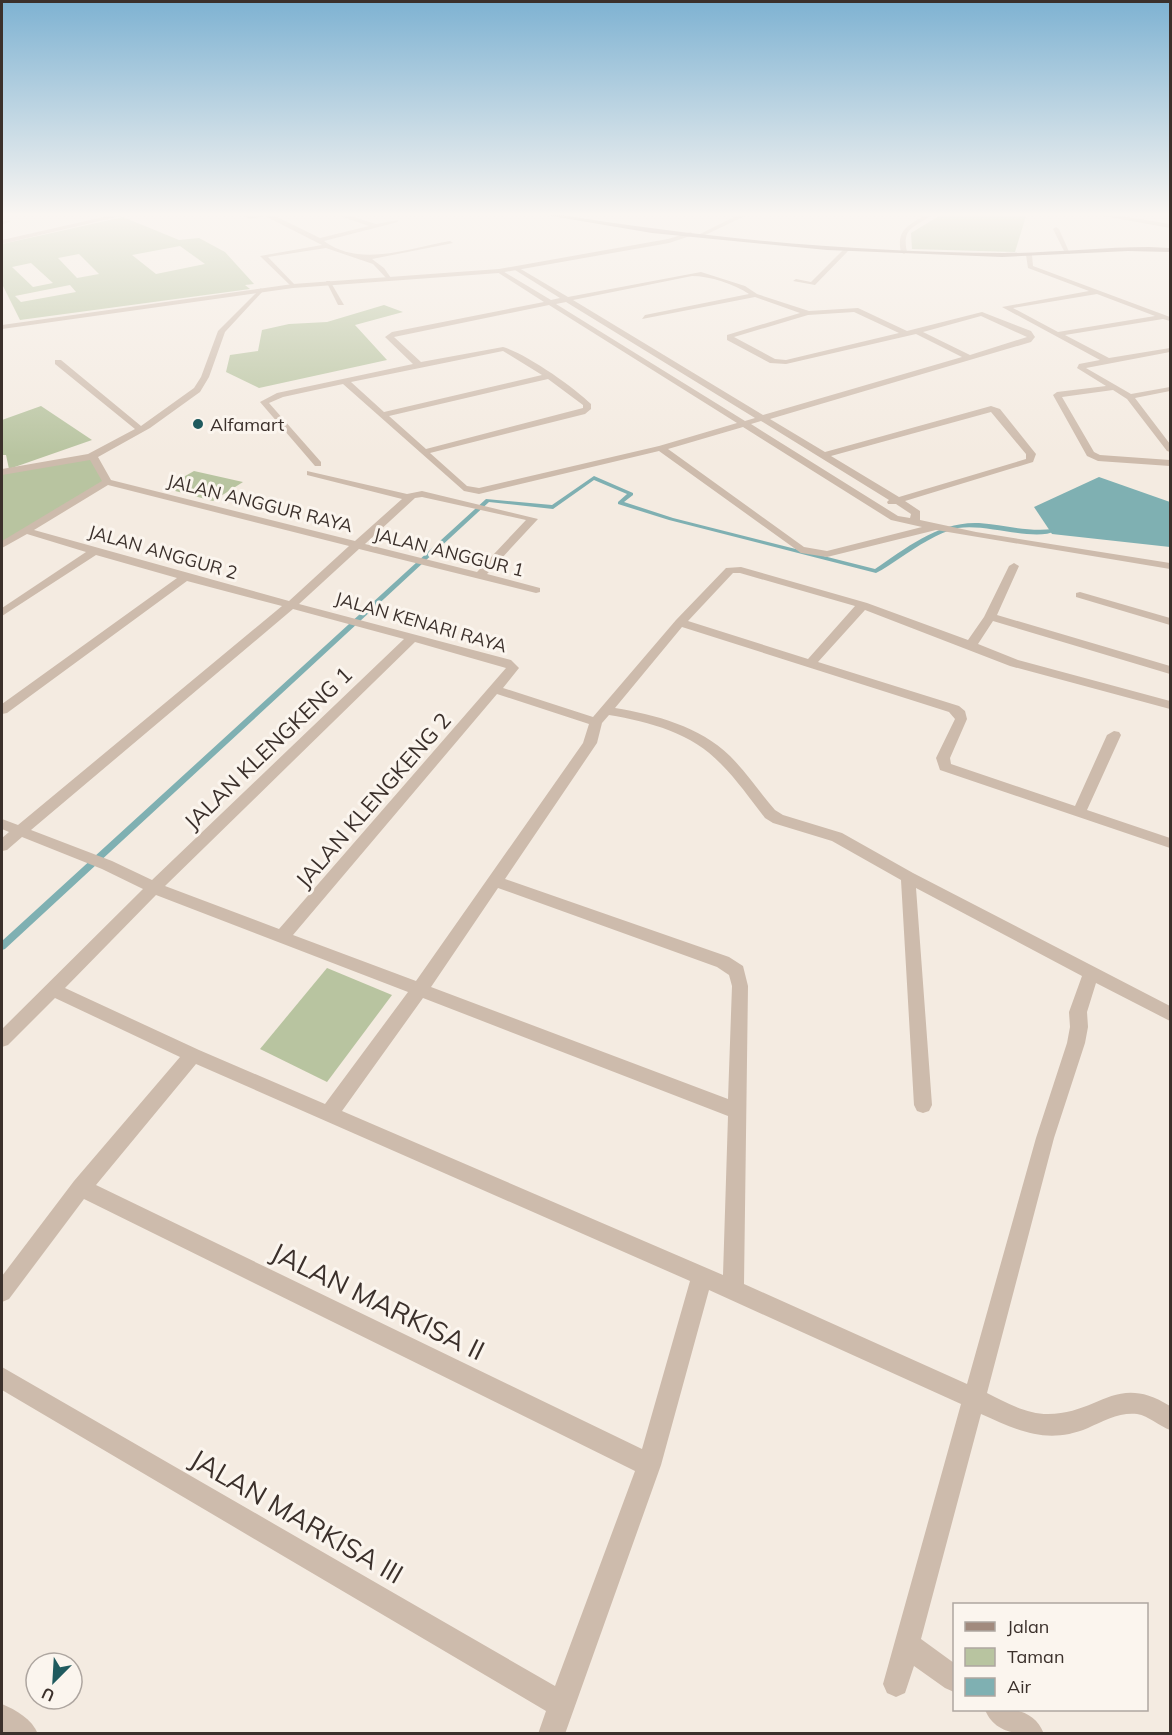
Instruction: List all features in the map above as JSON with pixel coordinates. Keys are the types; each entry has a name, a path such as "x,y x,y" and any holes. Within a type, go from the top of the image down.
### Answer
{"street":[{"path":"2,327 233,294"},
{"path":"2,472 92,455 140,429 196,390 205,378 217,339 257,294"},
{"path":"335,294 341,303"},
{"path":"538,294 895,518 976,535 1170,566"},
{"path":"559,294 897,500 916,513 915,522"},
{"path":"419,365 390,336 593,294"},
{"path":"1086,294 1005,307 1108,361"},
{"path":"1103,294 1167,318"},
{"path":"645,317 755,295 808,314"},
{"path":"345,381 464,488 479,491 661,448 971,358 1028,340 1031,337 1028,333 982,314 906,334 786,362 772,361 730,338 732,335 808,314 852,309 906,334"},
{"path":"1058,334 1167,318"},
{"path":"916,331 971,358"},
{"path":"318,464 264,402 280,395 503,349 510,351 549,376 587,404 587,409 423,452"},
{"path":"1170,350 1081,368 1130,397 1170,449"},
{"path":"58,362 140,429"},
{"path":"382,415 549,376"},
{"path":"1114,388 1060,393 1057,396 1092,456 1170,464"},
{"path":"1130,397 1170,389"},
{"path":"824,455 991,409 997,411 1031,454 1030,460 1026,462 878,507"},
{"path":"661,448 801,550 827,554 937,528"},
{"path":"2,545 107,482 92,455"},
{"path":"310,474 410,498"},
{"name":"JALAN ANGGUR RAYA","path":"107,482 358,547"},
{"path":"358,547 416,494 529,517 533,521 480,575"},
{"name":"JALAN ANGGUR 2","path":"26,531 291,605"},
{"name":"JALAN ANGGUR RAYA","path":"2,846 358,547"},
{"name":"JALAN ANGGUR 1","path":"358,547 534,589"},
{"path":"2,613 96,550"},
{"path":"971,645 990,617 1014,566"},
{"path":"328,1115 419,991 590,743 601,716 680,622 730,570 735,569 863,606 1014,663 1170,705"},
{"path":"2,710 185,577"},
{"path":"1080,595 1170,622"},
{"name":"JALAN KENARI RAYA","path":"291,605 507,663 513,668 511,673 496,690"},
{"path":"811,662 863,606"},
{"path":"990,617 1170,670"},
{"path":"680,622 954,708 960,714 961,719 943,758 945,767 1170,843"},
{"name":"JALAN KLENGKENG 1","path":"2,1040 154,888 412,639"},
{"path":"496,690 601,716 664,722 690,734 725,759 770,814 787,823 824,831 837,837 908,877 1170,1014"},
{"name":"JALAN KLENGKENG 2","path":"283,936 496,690"},
{"path":"1079,813 1114,735"},
{"path":"2,824 88,857 154,888 737,1111"},
{"path":"908,877 923,1105"},
{"path":"495,881 723,963 737,971 740,986 734,1290"},
{"path":"896,1684 1048,1127 1076,1043 1079,1028 1078,1012 1092,972"},
{"path":"52,989 328,1115 734,1290 1034,1424 1065,1423 1129,1401 1148,1404 1170,1419"},
{"path":"2,1292 81,1188 193,1055"},
{"name":"JALAN MARKISA II","path":"81,1188 649,1465"},
{"path":"551,1734 649,1465 702,1276"},
{"name":"JALAN MARKISA III","path":"2,1378 562,1705"},
{"path":"907,1644 953,1678"},
{"path":"999,1711 1031,1734"},
{"path":"2,1717 25,1734"}],"green space":[{"path":"7,294 25,294 15,296 21,302 65,294 213,294 20,320"},
{"path":"384,305 403,312 355,325 387,360 259,388 226,372 230,355 258,351 262,330 289,324 327,322"},
{"path":"41,406 92,440 9,469 6,455 2,455 2,420"},
{"path":"92,455 107,482 2,545 2,472"},
{"path":"194,471 243,482 213,501 164,488"},
{"path":"327,968 392,995 327,1082 260,1049"}],"water":[{"path":"1099,477 1170,502 1170,547 1052,534 1034,507"}],"waterway":[{"path":"2,946 488,500 553,507 594,478 631,494 620,503 671,519 876,571 932,535 957,527 980,525 1032,532 1053,531"}],"place":[{"name":"Alfamart","path":"198,424"}]}
